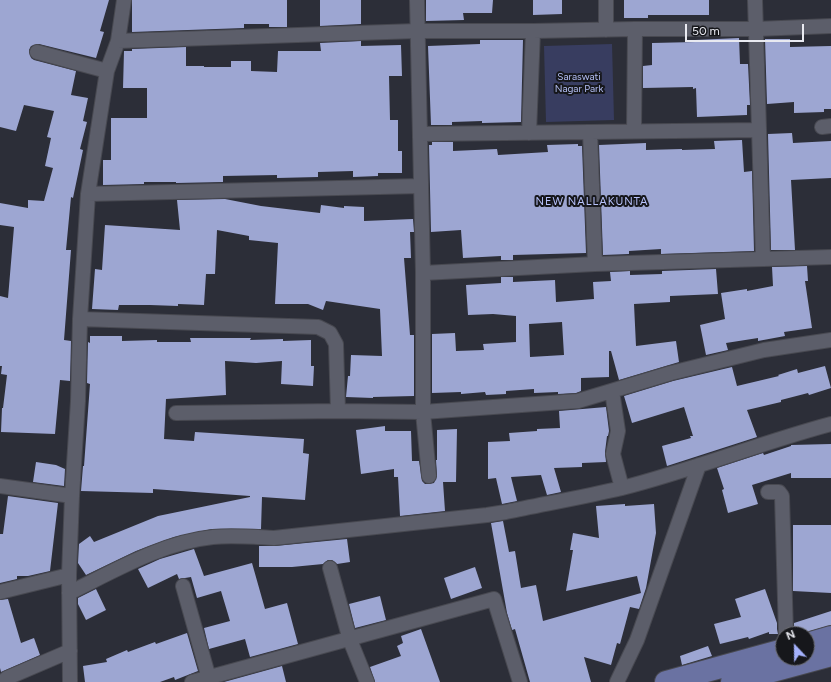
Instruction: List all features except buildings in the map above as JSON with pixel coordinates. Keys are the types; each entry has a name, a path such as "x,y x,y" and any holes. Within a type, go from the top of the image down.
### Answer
{"main road":[{"path":"815,642 831,637"},
{"path":"668,682 775,652"},
{"path":"732,682 831,655"}],"street":[{"path":"70,682 69,575 78,401 80,319 88,194 107,71 118,41 124,0"},
{"path":"416,0 423,273 423,412 429,476"},
{"path":"606,0 606,30"},
{"path":"755,0 762,259"},
{"path":"118,41 417,31 756,29 831,26"},
{"path":"634,131 635,29"},
{"path":"529,133 533,31"},
{"path":"37,52 107,71"},
{"path":"420,134 759,130"},
{"path":"590,132 595,264"},
{"path":"88,194 421,186"},
{"path":"423,273 595,264 831,257"},
{"path":"80,319 318,327 330,333 336,344 338,411"},
{"path":"176,413 338,411 423,412 578,401 671,373 764,350 831,340"},
{"path":"612,390 618,431 613,454 622,488"},
{"path":"69,593 146,555 167,547 210,538 238,536 274,538 487,515 622,488 831,424"},
{"path":"617,682 637,640 699,465"},
{"path":"0,486 72,496"},
{"path":"768,492 779,492 782,496 786,626"},
{"path":"330,568 350,640 366,682"},
{"path":"0,592 69,575"},
{"path":"183,586 209,680"},
{"path":"192,682 209,680 494,599 520,682"},
{"path":"2,682 7,678 70,651"}],"green space":[{"name":"Saraswati Nagar Park","path":"612,44 614,120 546,122 544,46"}],"district":[{"name":"NEW NALLAKUNTA","path":"592,202"}]}
